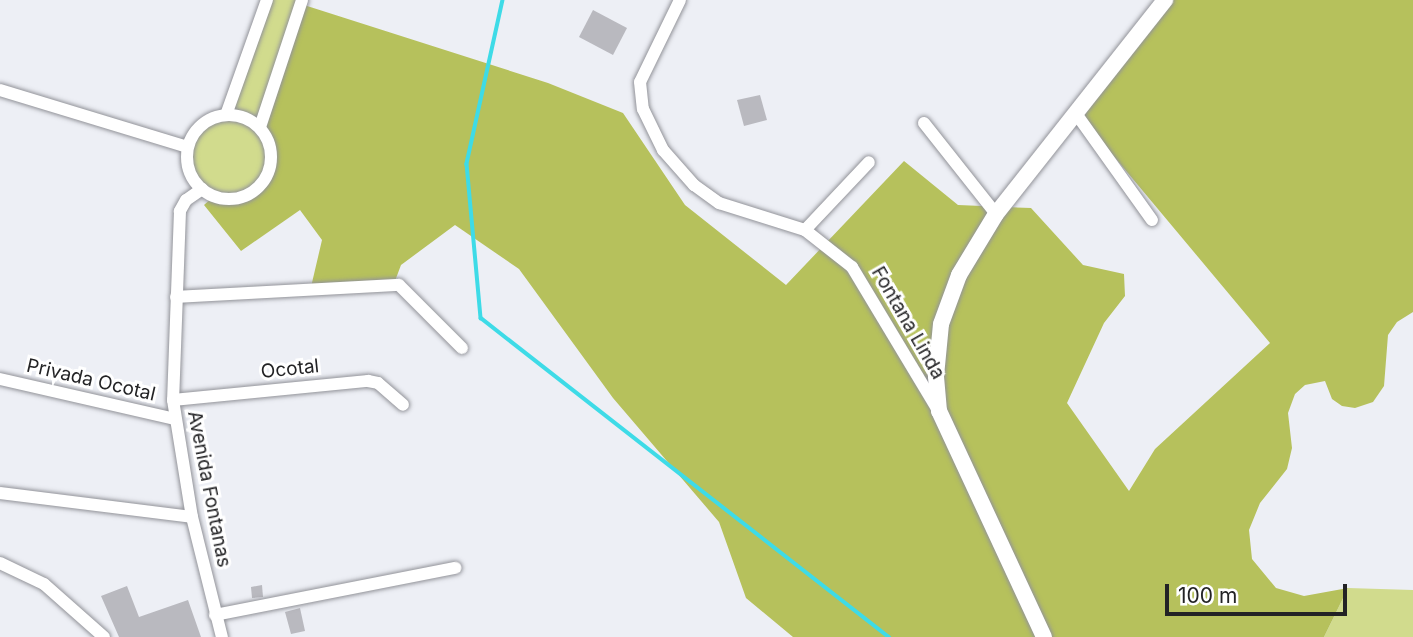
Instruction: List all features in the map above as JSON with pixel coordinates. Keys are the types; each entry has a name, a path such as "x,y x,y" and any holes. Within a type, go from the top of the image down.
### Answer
{"main road":[{"path":"1044,637 939,411 936,359 946,307 967,260 996,215 1165,0"}],"street":[{"path":"226,115 267,0"},
{"path":"260,127 302,0"},
{"name":"Fontana Linda","path":"680,0 640,82 641,102 656,137 683,174 719,204 805,230 852,267 871,292 914,374 939,411"},
{"path":"0,90 188,147"},
{"path":"226,115 250,120 260,127 271,153 265,180 242,197 214,196 202,189 189,170 188,147 202,124 226,115"},
{"path":"1077,115 1152,220"},
{"path":"924,123 996,215"},
{"path":"805,230 869,162"},
{"name":"Avenida Fontanas","path":"202,189 186,200 180,211 173,400 192,517 222,637"},
{"path":"176,297 399,285 462,348"},
{"name":"Privada Ocotal","path":"0,379 174,419"},
{"name":"Ocotal","path":"173,400 368,381 378,383 403,405"},
{"path":"0,493 192,517"},
{"path":"0,564 44,584 104,637"},
{"path":"215,615 455,568"}],"green space":[{"path":"269,0 299,0 258,126 266,140 269,166 254,190 229,197 214,194 204,188 191,169 190,147 203,126 229,116"},
{"path":"1169,0 1413,0 1413,312 1397,322 1388,335 1384,386 1373,402 1355,408 1342,406 1332,399 1325,381 1305,385 1295,394 1288,413 1292,448 1287,469 1260,503 1249,530 1252,559 1276,588 1304,596 1348,588 1324,637 793,637 746,598 719,522 613,398 519,269 455,225 401,265 395,281 311,287 322,240 300,210 241,251 204,205 213,197 242,198 265,180 271,152 260,127 304,5 548,83 623,113 685,205 786,285 904,161 958,205 1031,208 1083,265 1124,274 1125,296 1104,323 1067,403 1129,491 1155,449 1270,343 1081,117"},
{"path":"1348,588 1413,590 1413,637 1324,637"}],"building":[{"path":"593,10 627,28 613,55 579,37"},
{"path":"760,95 767,120 744,126 737,100"},
{"path":"262,585 263,597 252,598 251,587"},
{"path":"127,586 139,617 188,600 201,637 119,637 101,596"},
{"path":"300,608 305,631 291,634 285,612"}],"waterway":[{"path":"503,0 467,164 481,318 889,637"}]}
